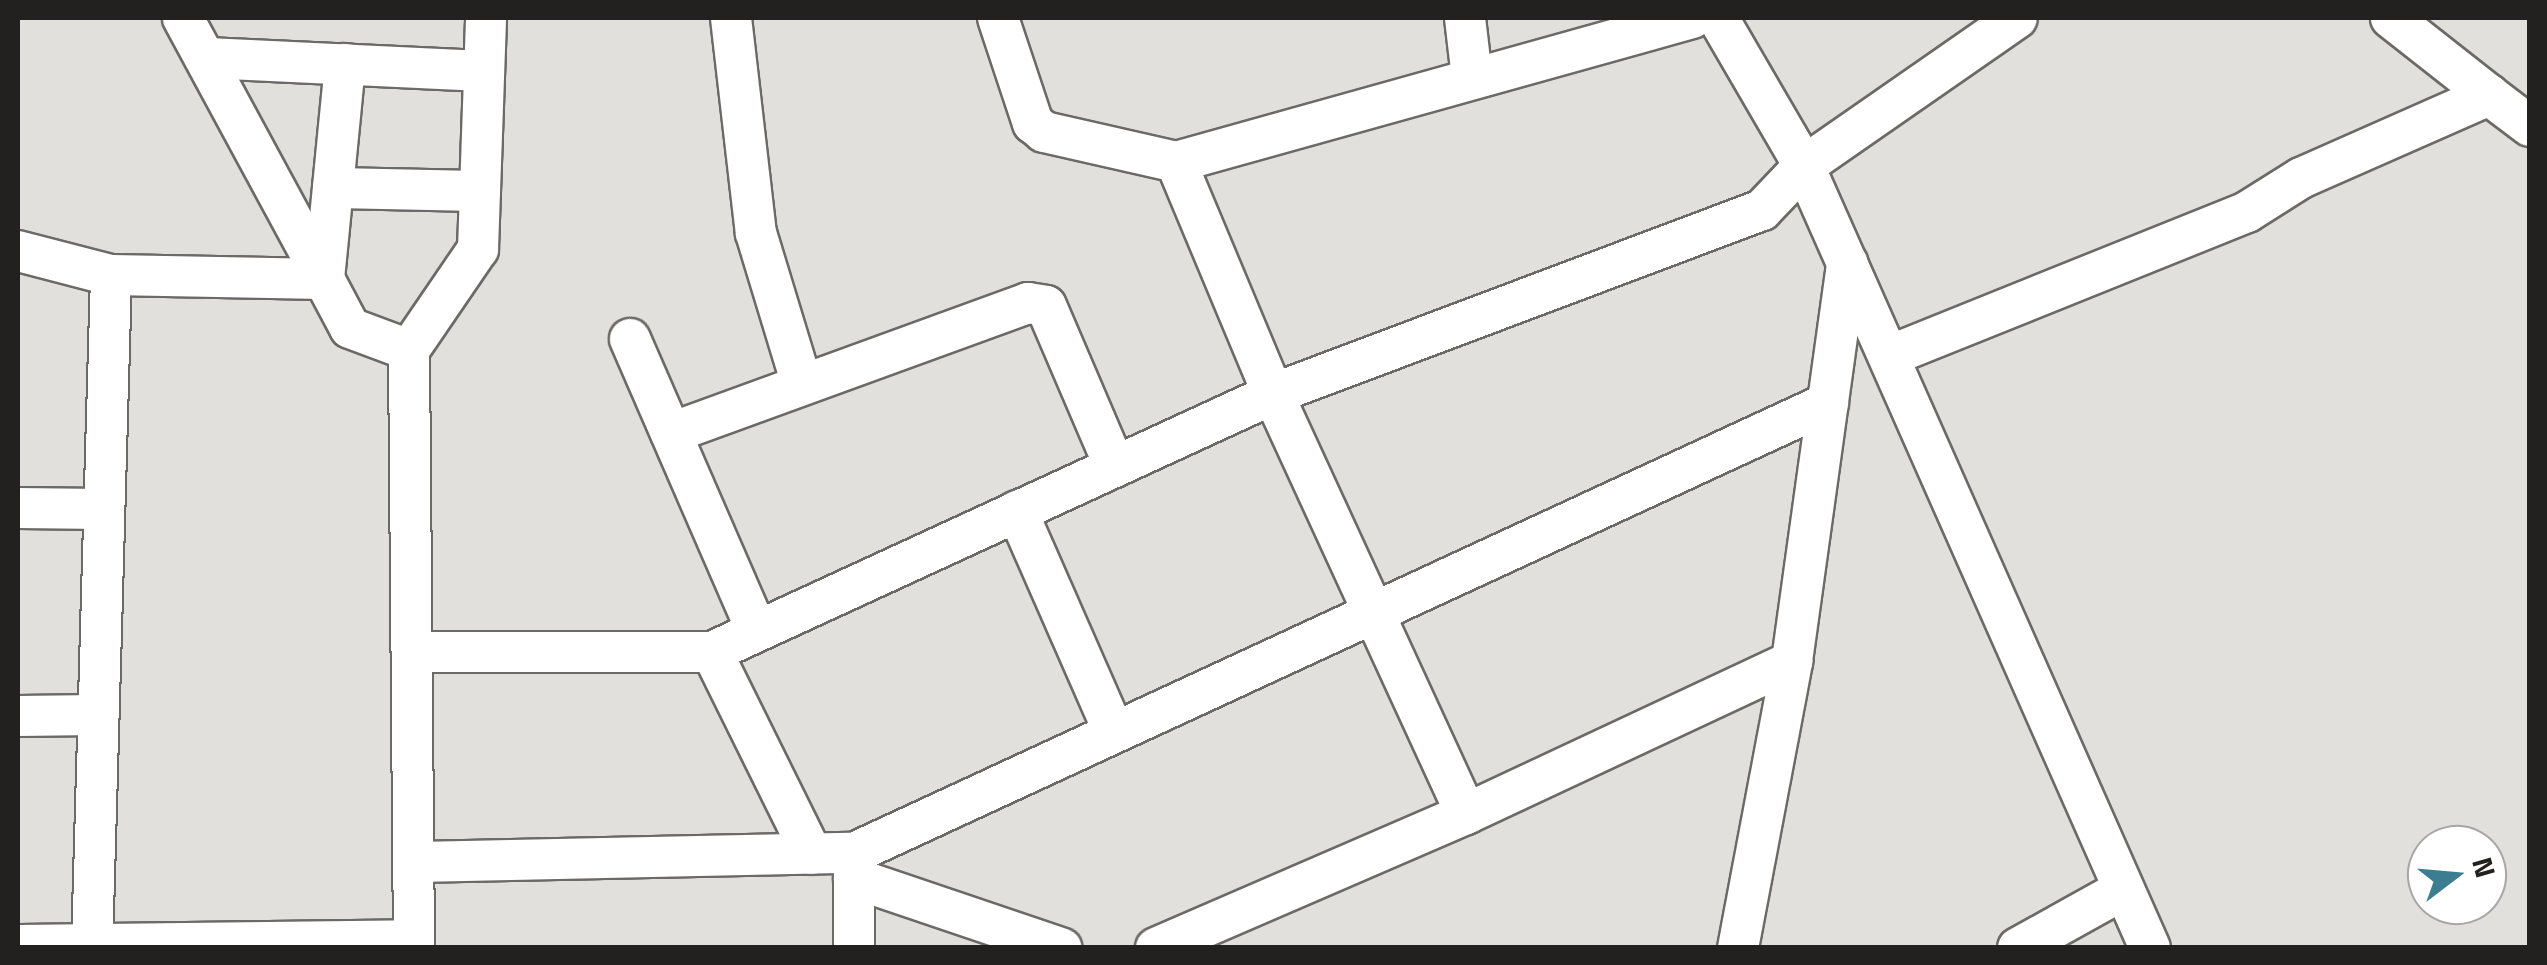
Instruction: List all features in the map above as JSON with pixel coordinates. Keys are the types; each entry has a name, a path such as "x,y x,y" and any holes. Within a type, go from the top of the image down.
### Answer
{"street":[{"path":"183,18 350,328 409,350"},
{"path":"18,945 414,944 409,350 478,249 486,18"},
{"path":"732,18 756,233 802,384"},
{"path":"998,18 1034,123 1044,132 1176,162 1692,18"},
{"path":"1465,18 1474,44 1472,78"},
{"path":"1718,18 1804,166 2150,948"},
{"path":"412,652 712,652 1273,394 1762,210 1804,166 2017,18"},
{"path":"2390,18 2530,126"},
{"path":"206,58 484,71"},
{"path":"324,279 345,64"},
{"path":"1888,356 2246,212 2301,178 2489,95"},
{"path":"1176,162 1273,394 1466,814"},
{"path":"333,188 480,191"},
{"path":"18,251 112,275 324,279"},
{"path":"1738,948 1792,661 1847,264"},
{"path":"92,946 112,275"},
{"path":"671,433 1028,303 1046,306 1115,466"},
{"path":"630,339 757,631"},
{"path":"854,865 1114,732 1828,403"},
{"path":"18,508 104,509"},
{"path":"1017,512 1114,732"},
{"path":"712,652 812,854"},
{"path":"1156,948 1466,814 1792,661"},
{"path":"18,716 97,715"},
{"path":"414,862 812,854 854,865 1061,948"},
{"path":"854,865 854,948"},
{"path":"2018,948 2124,889"}]}
